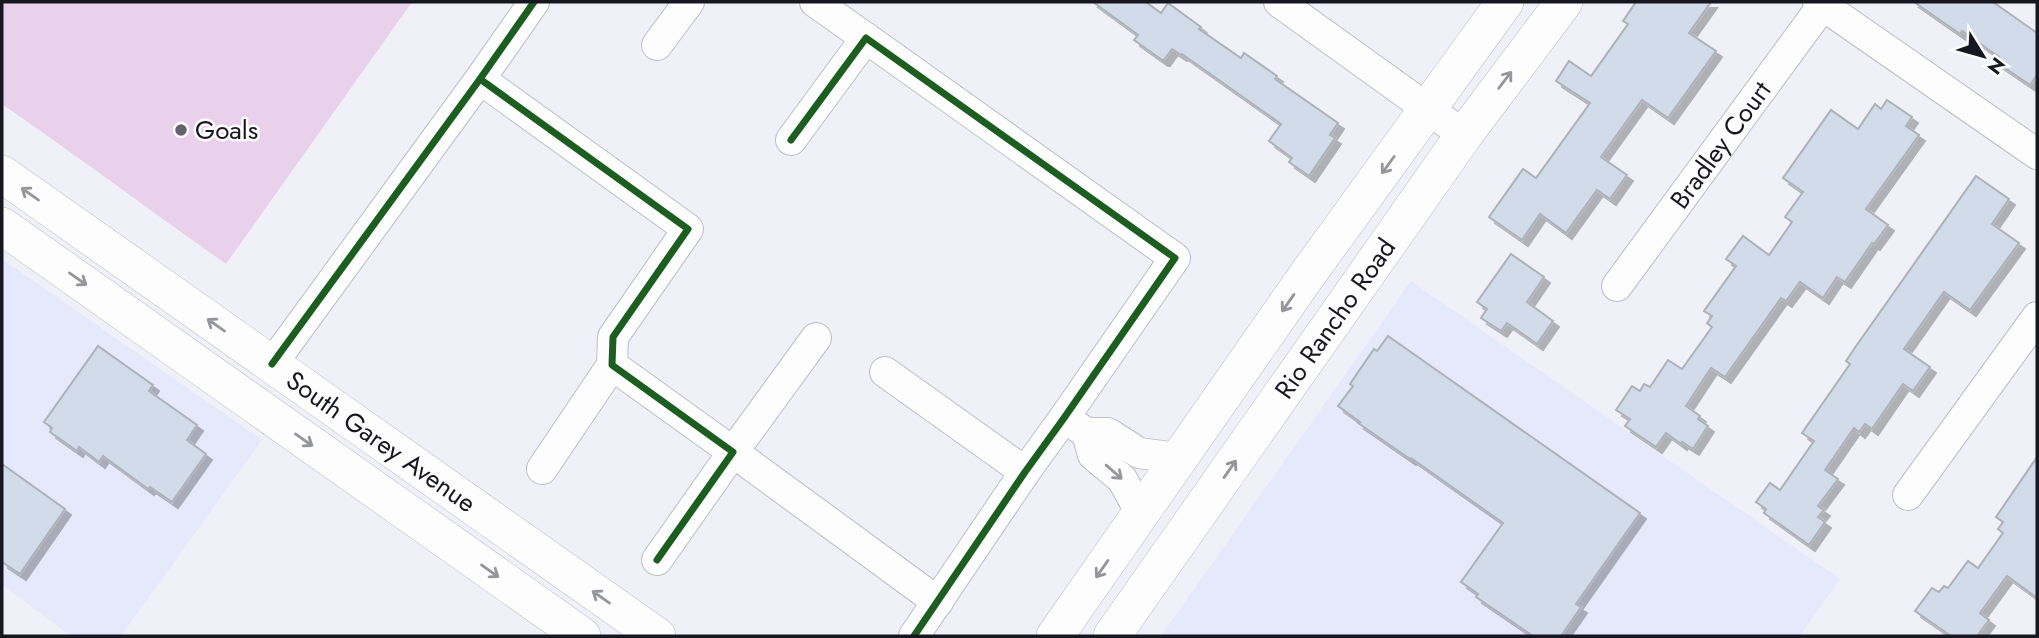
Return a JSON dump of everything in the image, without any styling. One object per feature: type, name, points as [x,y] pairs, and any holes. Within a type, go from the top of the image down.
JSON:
[{"type":"main road","name":"Rio Rancho Road","points":[[1055,636],[1178,458],[1505,2]]},
{"type":"main road","name":"Rio Rancho Road","points":[[1112,636],[1464,135],[1564,2]]},
{"type":"main road","name":"South Garey Avenue","points":[[2,174],[657,636]]},
{"type":"main road","name":"South Garey Avenue","points":[[2,226],[582,636]]},
{"type":"main road","points":[[1328,248],[1367,274]]},
{"type":"main road","points":[[183,353],[232,367],[248,368],[272,364]]},
{"type":"main road","points":[[1190,525],[1184,501],[1187,484],[1220,434],[1226,415],[1228,388]]},
{"type":"main road","points":[[249,400],[269,394],[290,394],[329,405]]},
{"type":"street","points":[[272,364],[534,2]]},
{"type":"street","points":[[657,45],[690,2]]},
{"type":"street","points":[[815,2],[1175,258],[1076,426],[1025,472],[914,636]]},
{"type":"street","points":[[1279,2],[1464,135]]},
{"type":"street","points":[[1821,3],[2037,154]]},
{"type":"street","name":"Bradley Court","points":[[1617,286],[1821,3]]},
{"type":"street","points":[[791,140],[866,38]]},
{"type":"street","points":[[480,79],[688,229],[613,337],[612,365],[542,469]]},
{"type":"street","points":[[1908,495],[2037,317]]},
{"type":"street","points":[[657,561],[816,338]]},
{"type":"street","points":[[612,365],[938,602]]},
{"type":"street","points":[[885,372],[1025,472]]},
{"type":"street","points":[[1076,426],[1108,433],[1139,453],[1178,458]]},
{"type":"street","points":[[1076,426],[1093,455],[1122,479],[1141,513]]},
{"type":"shaded area","name":"Goals","points":[[2,2],[412,2],[226,264],[2,104]]},
{"type":"shaded area","points":[[2,259],[262,440],[121,636],[71,636],[2,585]]},
{"type":"shaded area","points":[[1411,281],[1840,579],[1800,636],[1161,636]]},
{"type":"building","points":[[1093,2],[1146,2],[1161,13],[1168,3],[1201,27],[1199,29],[1241,58],[1244,53],[1277,76],[1275,79],[1338,123],[1330,135],[1335,138],[1309,176],[1289,162],[1292,158],[1269,141],[1281,124],[1182,54],[1172,49],[1162,60],[1134,40],[1138,35]]},
{"type":"building","points":[[1636,2],[1711,2],[1689,33],[1716,51],[1668,118],[1642,100],[1601,157],[1627,175],[1610,199],[1597,190],[1566,233],[1540,214],[1522,240],[1489,217],[1523,169],[1536,178],[1590,103],[1556,81],[1569,61],[1591,76],[1628,24],[1623,21]]},
{"type":"building","points":[[1914,2],[1993,2],[2037,33],[2037,75],[2030,85],[1996,62],[1999,57]]},
{"type":"building","points":[[1887,100],[1912,117],[1906,126],[1919,135],[1866,209],[1888,225],[1845,282],[1837,277],[1823,298],[1800,282],[1786,301],[1781,298],[1725,377],[1711,368],[1686,406],[1708,426],[1693,449],[1666,433],[1656,447],[1625,426],[1630,419],[1616,410],[1632,386],[1640,391],[1644,384],[1650,387],[1668,360],[1682,369],[1712,327],[1707,323],[1712,316],[1704,311],[1736,266],[1726,259],[1743,236],[1769,255],[1792,222],[1785,217],[1803,192],[1783,178],[1831,110],[1858,129],[1875,104],[1881,109]]},
{"type":"building","points":[[1976,176],[2009,199],[1992,224],[2019,243],[1970,310],[1944,292],[1904,349],[1930,367],[1913,391],[1903,384],[1872,429],[1865,424],[1859,432],[1854,428],[1825,470],[1838,479],[1818,506],[1824,510],[1818,517],[1825,522],[1809,545],[1764,513],[1766,509],[1756,502],[1770,483],[1780,490],[1814,441],[1802,433],[1850,364],[1846,361]]},
{"type":"building","points":[[1511,254],[1544,277],[1527,302],[1553,321],[1537,344],[1507,323],[1501,331],[1481,318],[1487,309],[1477,302]]},
{"type":"building","points":[[1388,336],[1640,513],[1576,604],[1581,607],[1561,636],[1533,636],[1476,597],[1478,594],[1461,582],[1503,523],[1358,423],[1360,422],[1338,406],[1374,349],[1377,351]]},
{"type":"building","points":[[98,346],[153,385],[149,391],[197,425],[187,440],[206,454],[172,502],[150,487],[148,489],[103,456],[99,462],[79,447],[77,451],[50,432],[52,428],[44,422]]},
{"type":"building","points":[[2037,457],[2037,598],[2007,576],[1980,613],[1989,620],[1977,636],[1951,636],[1915,611],[1932,588],[1939,592],[1944,586],[1948,588],[1968,561],[1978,568],[2003,533],[1998,529],[2003,522],[1996,517]]},
{"type":"building","points":[[2,464],[65,509],[20,574],[2,562]]},
{"type":"cycle path","points":[[534,2],[480,79],[688,229],[613,337],[612,365],[733,452],[657,560]]},
{"type":"cycle path","points":[[791,140],[866,38],[1175,258],[914,636]]},
{"type":"cycle path","points":[[272,364],[480,79]]},
{"type":"place","name":"Goals","points":[[181,130]]}]
